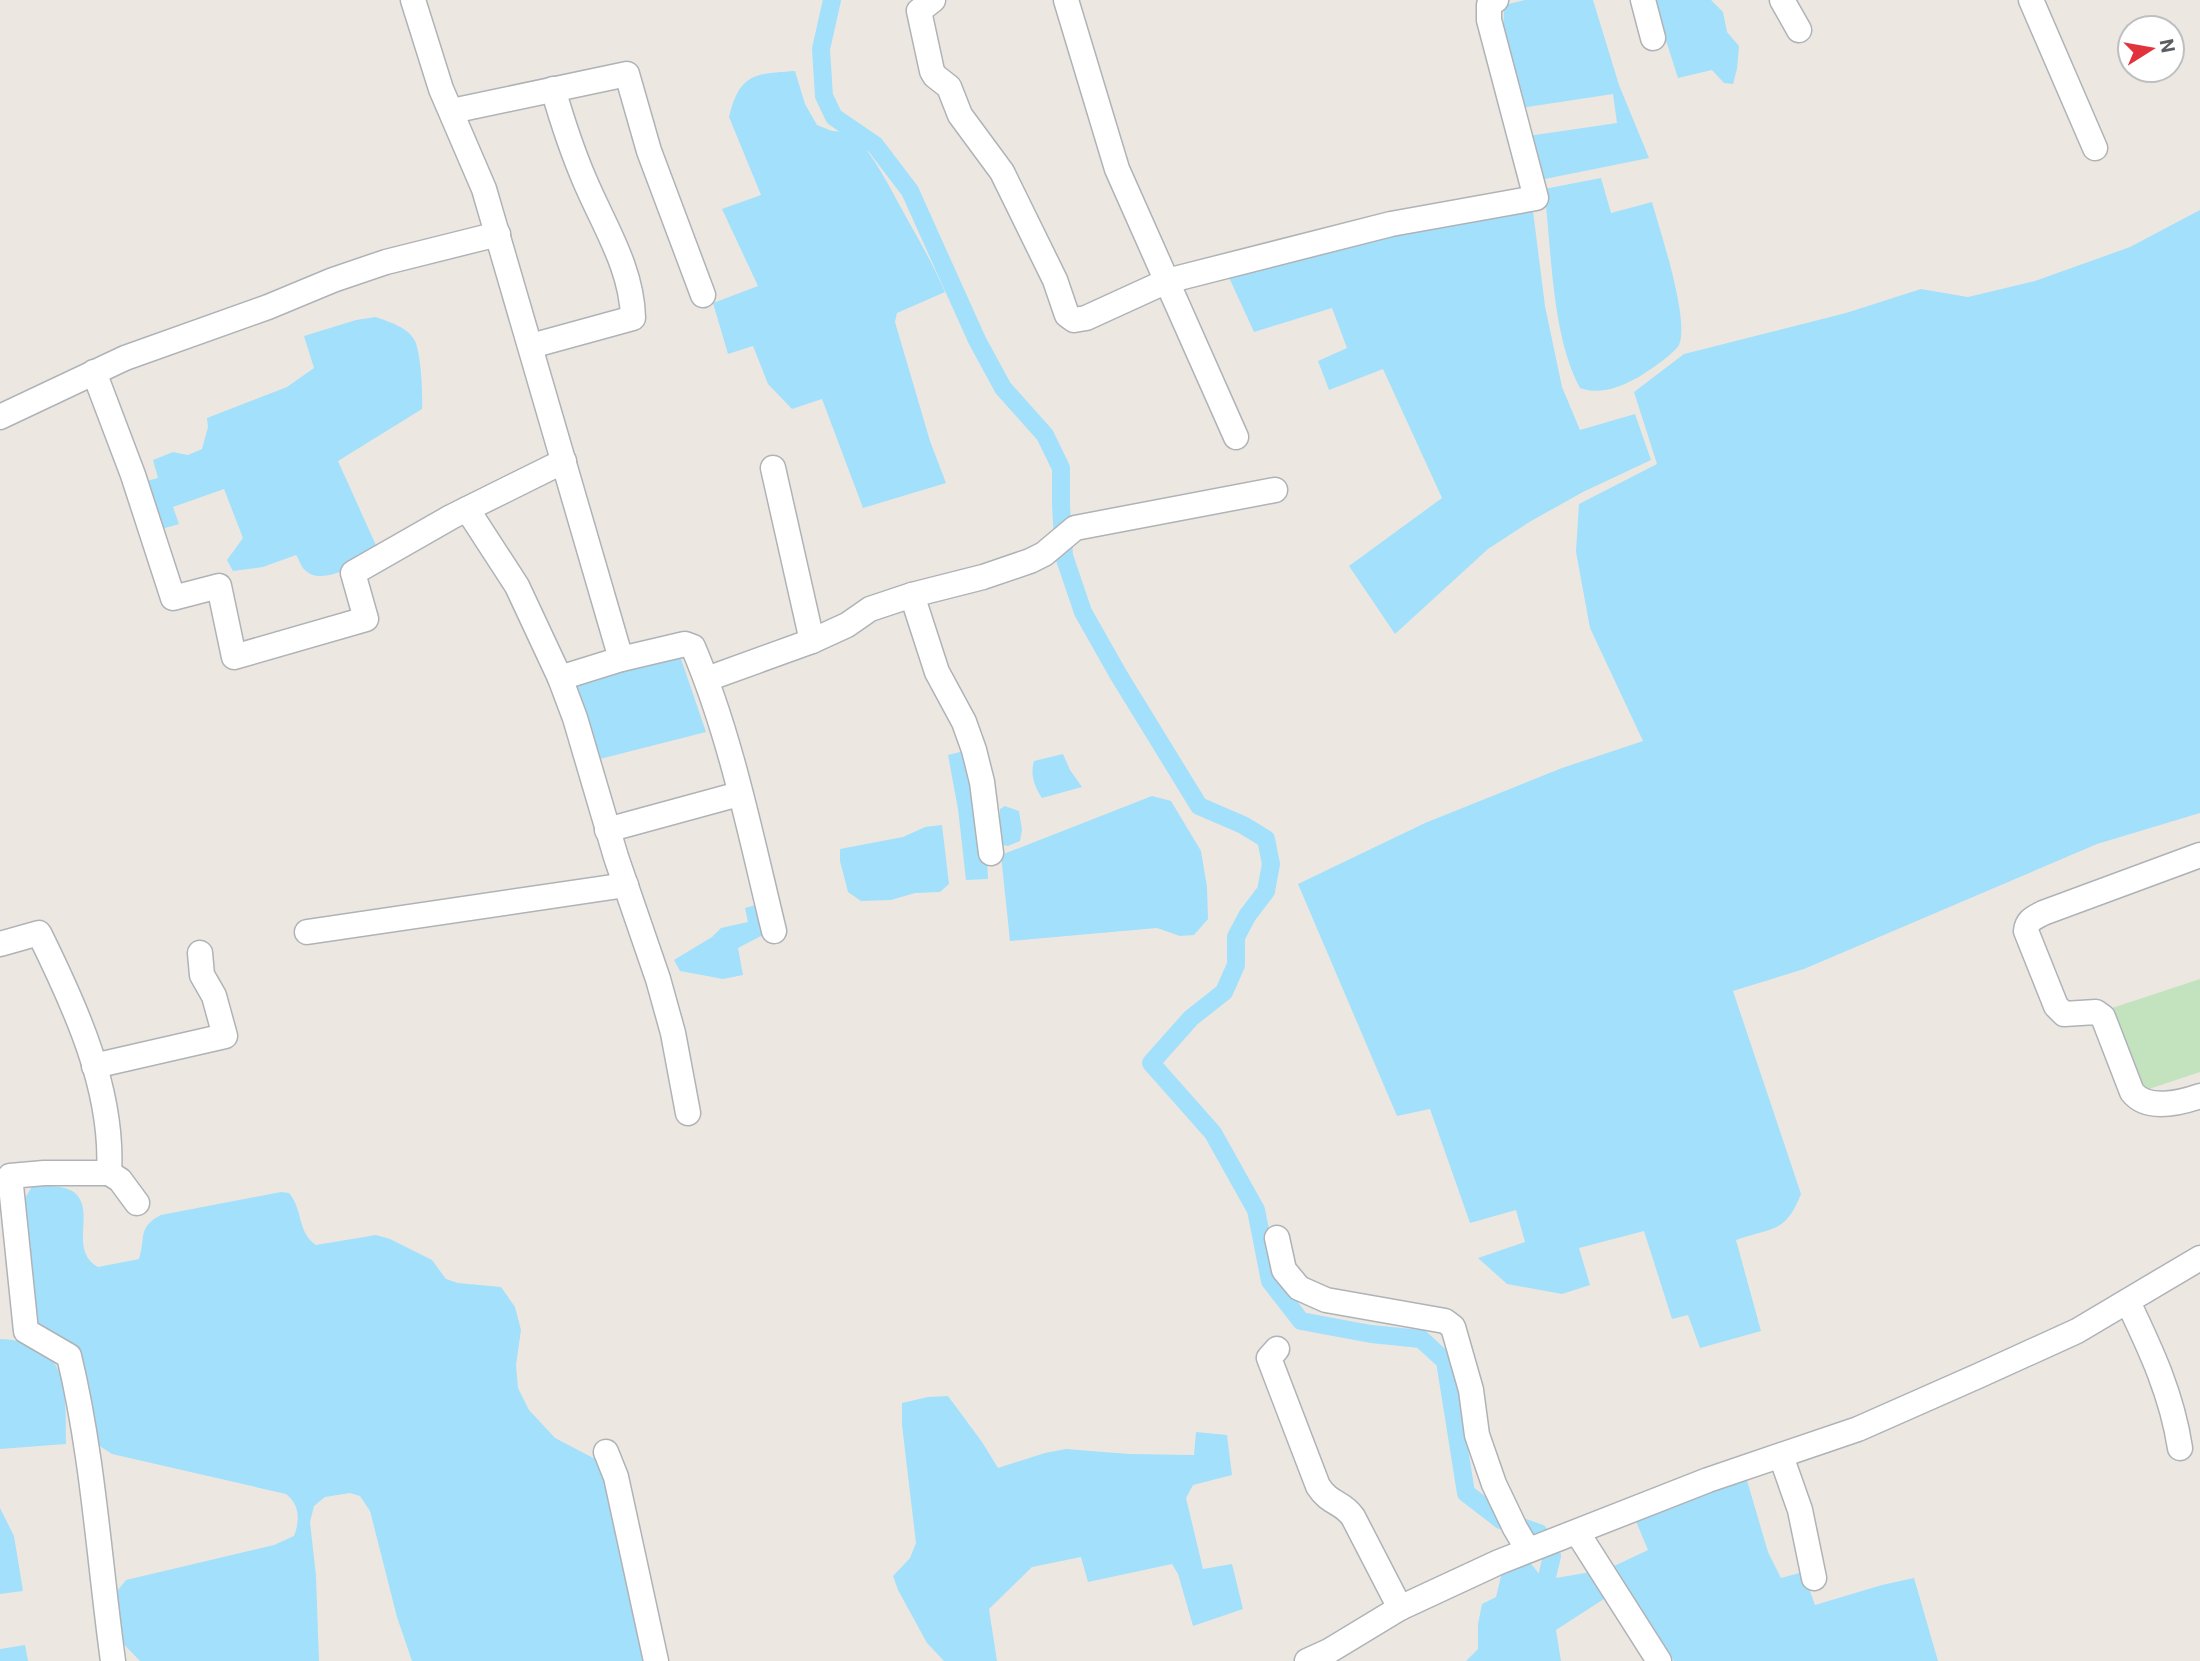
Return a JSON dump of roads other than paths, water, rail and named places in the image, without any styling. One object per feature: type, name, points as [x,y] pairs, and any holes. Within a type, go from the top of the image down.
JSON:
[{"type":"street","points":[[413,0],[441,89],[484,189],[621,659]]},
{"type":"street","points":[[933,0],[919,11],[932,71],[949,87],[960,115],[1002,172],[1025,214],[1055,280],[1067,315],[1074,320],[1086,318],[1167,281],[1391,224],[1536,198],[1489,20],[1489,5],[1496,0]]},
{"type":"street","points":[[1066,0],[1117,169],[1236,437]]},
{"type":"street","points":[[1643,0],[1653,38]]},
{"type":"street","points":[[1782,0],[1789,16],[1800,30]]},
{"type":"street","points":[[2031,0],[2095,148]]},
{"type":"street","points":[[452,111],[626,74],[649,151],[703,295]]},
{"type":"street","points":[[531,346],[633,318],[630,287],[618,251],[585,182],[553,89]]},
{"type":"street","points":[[0,417],[125,358],[268,307],[333,279],[386,262],[498,234]]},
{"type":"street","points":[[94,372],[173,597],[219,586],[234,657],[366,619],[352,573],[467,509],[564,461]]},
{"type":"street","points":[[773,468],[812,641]]},
{"type":"street","points":[[707,679],[812,641],[847,625],[870,609],[983,577],[1044,554],[1075,528],[1275,489]]},
{"type":"street","points":[[467,509],[517,586],[560,678],[575,718],[607,830],[673,1033],[688,1113]]},
{"type":"street","points":[[912,596],[937,673],[964,722],[974,750],[982,782],[991,853]]},
{"type":"street","points":[[560,678],[685,643],[693,647],[725,734],[774,931]]},
{"type":"street","points":[[607,830],[739,794]]},
{"type":"street","points":[[2200,855],[2043,913],[2026,925],[2056,1006],[2064,1014],[2096,1012],[2103,1017],[2136,1097],[2151,1103],[2174,1103],[2200,1096]]},
{"type":"street","points":[[307,932],[626,885]]},
{"type":"street","points":[[0,944],[39,933],[77,1015],[94,1066],[109,1130],[109,1173]]},
{"type":"street","points":[[94,1066],[225,1036],[214,996],[202,975],[200,953]]},
{"type":"street","points":[[113,1661],[75,1381],[69,1356],[26,1331],[10,1176],[44,1172],[109,1173],[120,1180],[137,1203]]},
{"type":"street","points":[[1277,1238],[1284,1270],[1299,1288],[1326,1300],[1445,1321],[1453,1327],[1471,1390],[1477,1435],[1494,1484],[1528,1550]]},
{"type":"street","points":[[1307,1661],[1329,1651],[1400,1608],[1528,1550],[1708,1480],[1858,1429],[1991,1370],[2077,1331],[2200,1258]]},
{"type":"street","points":[[2128,1302],[2166,1387],[2176,1419],[2180,1448]]},
{"type":"street","points":[[1277,1349],[1269,1358],[1318,1486],[1325,1498],[1348,1510],[1353,1517],[1400,1608]]},
{"type":"street","points":[[606,1452],[616,1478],[656,1661]]},
{"type":"street","points":[[1781,1456],[1800,1510],[1814,1578]]},
{"type":"street","points":[[1577,1532],[1660,1661]]},
{"type":"water","points":[[1525,0],[1593,0],[1619,85],[1649,158],[1540,180],[1528,136],[1617,123],[1613,94],[1520,108],[1503,42],[1504,5]]},
{"type":"water","points":[[1653,0],[1711,0],[1723,12],[1727,32],[1739,46],[1733,84],[1724,83],[1712,70],[1678,78]]},
{"type":"water","points":[[795,71],[805,104],[817,125],[832,131],[852,132],[875,162],[945,292],[897,313],[895,322],[930,441],[946,483],[863,508],[822,399],[792,409],[768,384],[753,346],[728,354],[713,303],[758,286],[722,209],[761,195],[729,117],[733,103],[744,84],[751,79],[769,73]]},
{"type":"water","points":[[1601,178],[1611,213],[1652,202],[1673,275],[1681,316],[1681,333],[1676,349],[1647,372],[1630,382],[1595,391],[1580,388],[1563,343],[1554,291],[1544,189]]},
{"type":"water","points":[[1532,203],[1545,306],[1562,387],[1580,430],[1635,414],[1651,460],[1583,492],[1488,549],[1395,634],[1349,566],[1442,498],[1383,369],[1329,390],[1318,361],[1347,348],[1332,308],[1254,332],[1226,271]]},
{"type":"water","points":[[2200,210],[2200,813],[2097,844],[1804,969],[1733,991],[1801,1194],[1783,1223],[1736,1240],[1761,1331],[1700,1348],[1688,1315],[1672,1319],[1644,1231],[1579,1248],[1590,1285],[1562,1294],[1507,1284],[1478,1258],[1525,1242],[1516,1210],[1470,1223],[1430,1109],[1397,1116],[1298,884],[1425,823],[1562,768],[1643,741],[1590,628],[1576,552],[1579,504],[1657,464],[1634,392],[1684,354],[1846,313],[1921,289],[1968,297],[2035,281],[2130,247]]},
{"type":"water","points":[[376,317],[403,329],[415,341],[422,394],[422,409],[338,461],[379,552],[331,575],[312,575],[302,567],[296,555],[263,567],[233,571],[227,560],[243,538],[224,489],[173,507],[179,524],[162,529],[143,482],[158,478],[153,460],[173,452],[188,455],[202,449],[208,427],[207,418],[287,387],[314,368],[304,336],[356,320]]},
{"type":"water","points":[[679,653],[706,732],[596,760],[569,682]]},
{"type":"water","points":[[968,750],[988,879],[966,880],[958,809],[948,755]]},
{"type":"water","points":[[1063,754],[1082,787],[1042,798],[1032,771],[1034,761]]},
{"type":"water","points":[[1152,796],[1171,801],[1201,851],[1207,887],[1208,919],[1194,935],[1180,936],[1157,928],[1010,941],[1001,855]]},
{"type":"water","points":[[1005,806],[1019,811],[1022,830],[1020,841],[1008,846],[999,844],[995,823],[1000,816],[1000,809]]},
{"type":"water","points":[[942,825],[949,884],[940,892],[915,893],[891,900],[861,901],[848,892],[840,861],[840,849],[903,837],[925,827]]},
{"type":"water","points":[[759,904],[763,935],[738,948],[743,975],[723,979],[680,971],[674,960],[712,937],[721,928],[748,922],[745,908]]},
{"type":"water","points":[[33,1185],[61,1187],[75,1193],[83,1210],[85,1251],[89,1260],[98,1267],[139,1259],[145,1229],[153,1219],[161,1215],[281,1192],[289,1193],[293,1199],[306,1234],[316,1245],[376,1235],[432,1260],[446,1279],[458,1283],[501,1287],[515,1307],[521,1330],[516,1365],[518,1388],[529,1410],[555,1438],[601,1462],[648,1661],[412,1661],[397,1617],[370,1511],[360,1496],[350,1493],[325,1497],[314,1506],[310,1522],[316,1576],[319,1661],[140,1661],[115,1635],[113,1596],[126,1580],[274,1545],[294,1536],[297,1524],[296,1508],[286,1494],[112,1454],[98,1445],[77,1361],[37,1331],[20,1206]]},
{"type":"water","points":[[0,1339],[23,1342],[39,1349],[51,1359],[59,1372],[63,1387],[66,1444],[0,1449]]},
{"type":"water","points":[[948,1396],[998,1468],[1066,1449],[1194,1455],[1196,1432],[1227,1435],[1232,1475],[1193,1485],[1186,1498],[1203,1569],[1232,1564],[1243,1609],[1193,1626],[1178,1574],[1172,1564],[1088,1582],[1081,1557],[1032,1567],[989,1609],[997,1661],[944,1661],[927,1643],[893,1576],[910,1558],[916,1543],[902,1425],[902,1403]]},
{"type":"water","points":[[1746,1477],[1768,1552],[1781,1578],[1803,1572],[1815,1605],[1914,1578],[1938,1661],[1674,1661],[1612,1567],[1648,1550],[1635,1519]]},
{"type":"water","points":[[0,1508],[14,1536],[23,1591],[0,1594]]},
{"type":"water","points":[[1528,1560],[1544,1580],[1591,1572],[1607,1597],[1556,1630],[1561,1661],[1466,1661],[1478,1649],[1478,1624],[1482,1604],[1496,1597],[1502,1572]]},
{"type":"water","points":[[25,1645],[28,1661],[0,1661],[0,1649]]},
{"type":"waterway","points":[[832,0],[821,49],[824,96],[834,117],[875,145],[910,191],[977,340],[1003,388],[1045,435],[1061,468],[1064,556],[1083,612],[1199,806],[1243,825],[1266,839],[1271,864],[1266,891],[1247,916],[1236,937],[1236,965],[1224,992],[1191,1018],[1151,1063],[1213,1133],[1256,1210],[1270,1281],[1301,1321],[1371,1334],[1421,1339],[1445,1361],[1466,1493],[1501,1520],[1539,1533],[1552,1556],[1541,1602]]}]
